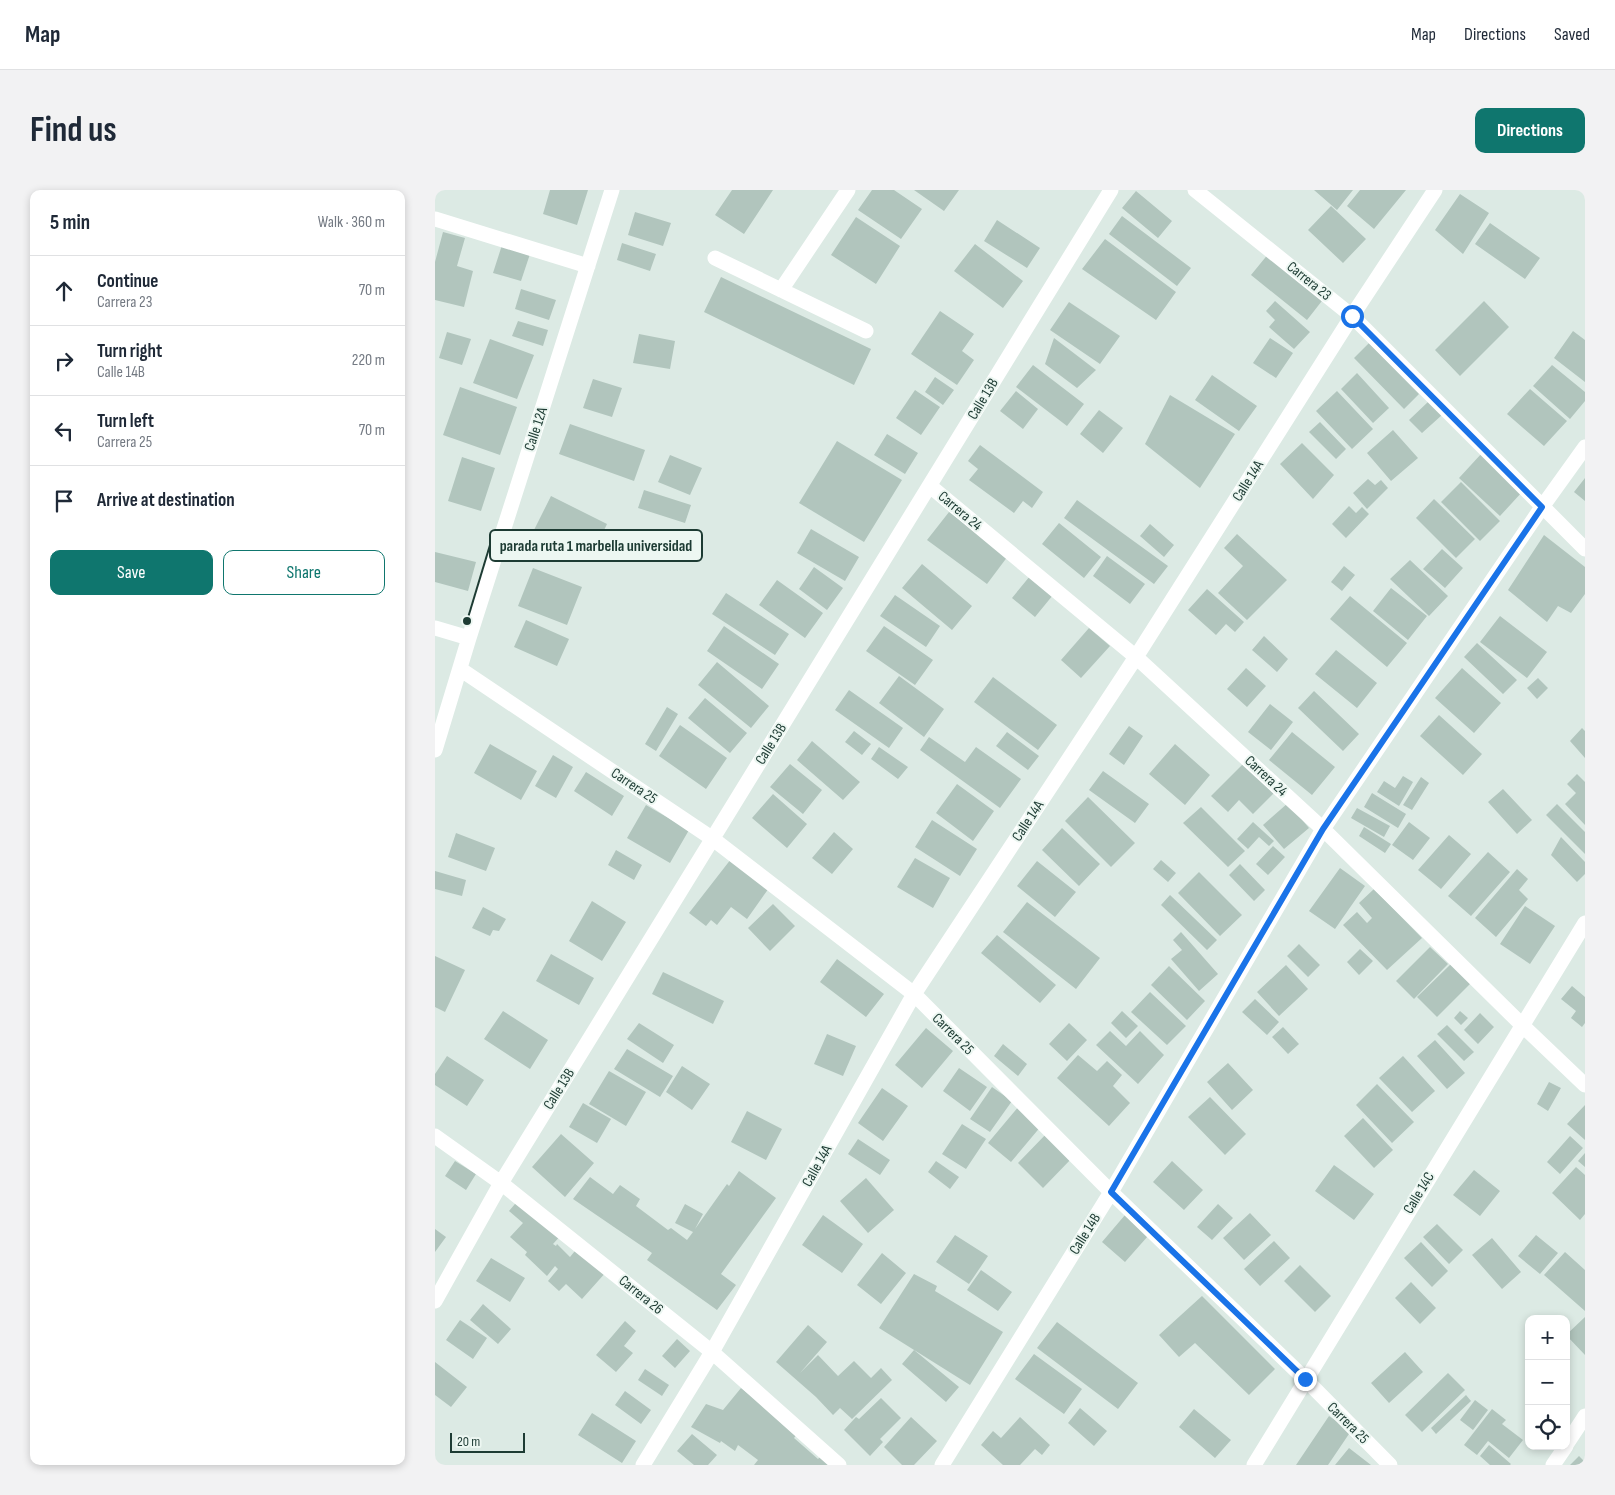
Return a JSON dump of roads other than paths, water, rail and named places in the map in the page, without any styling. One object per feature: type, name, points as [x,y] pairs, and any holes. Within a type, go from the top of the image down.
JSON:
[{"type":"street","name":"Calle 12A","points":[[435,750],[612,190]]},
{"type":"street","points":[[781,290],[848,190]]},
{"type":"street","name":"Calle 13B","points":[[435,1301],[501,1183],[1111,190]]},
{"type":"street","name":"Carrera 23","points":[[1195,190],[1352,316],[1585,549]]},
{"type":"street","name":"Calle 14A","points":[[643,1465],[712,1352],[914,994],[1135,657],[1352,316],[1435,190]]},
{"type":"street","points":[[435,219],[588,266]]},
{"type":"street","points":[[715,258],[866,332]]},
{"type":"street","name":"Calle 14B","points":[[942,1465],[1111,1192],[1323,829],[1542,507],[1585,447]]},
{"type":"street","name":"Carrera 24","points":[[929,486],[1135,657],[1323,829],[1585,1085]]},
{"type":"street","points":[[435,628],[469,638]]},
{"type":"street","name":"Carrera 25","points":[[460,669],[713,839],[914,994],[1111,1192],[1305,1379],[1390,1465]]},
{"type":"street","name":"Calle 14C","points":[[1254,1465],[1585,923]]},
{"type":"street","name":"Carrera 26","points":[[435,1136],[501,1183],[712,1352],[839,1465]]},
{"type":"street","points":[[1570,1440],[1585,1416]]},
{"type":"street","points":[[1553,1465],[1563,1450]]},
{"type":"place","name":"parada ruta 1 marbella universidad","points":[[467,621]]}]
